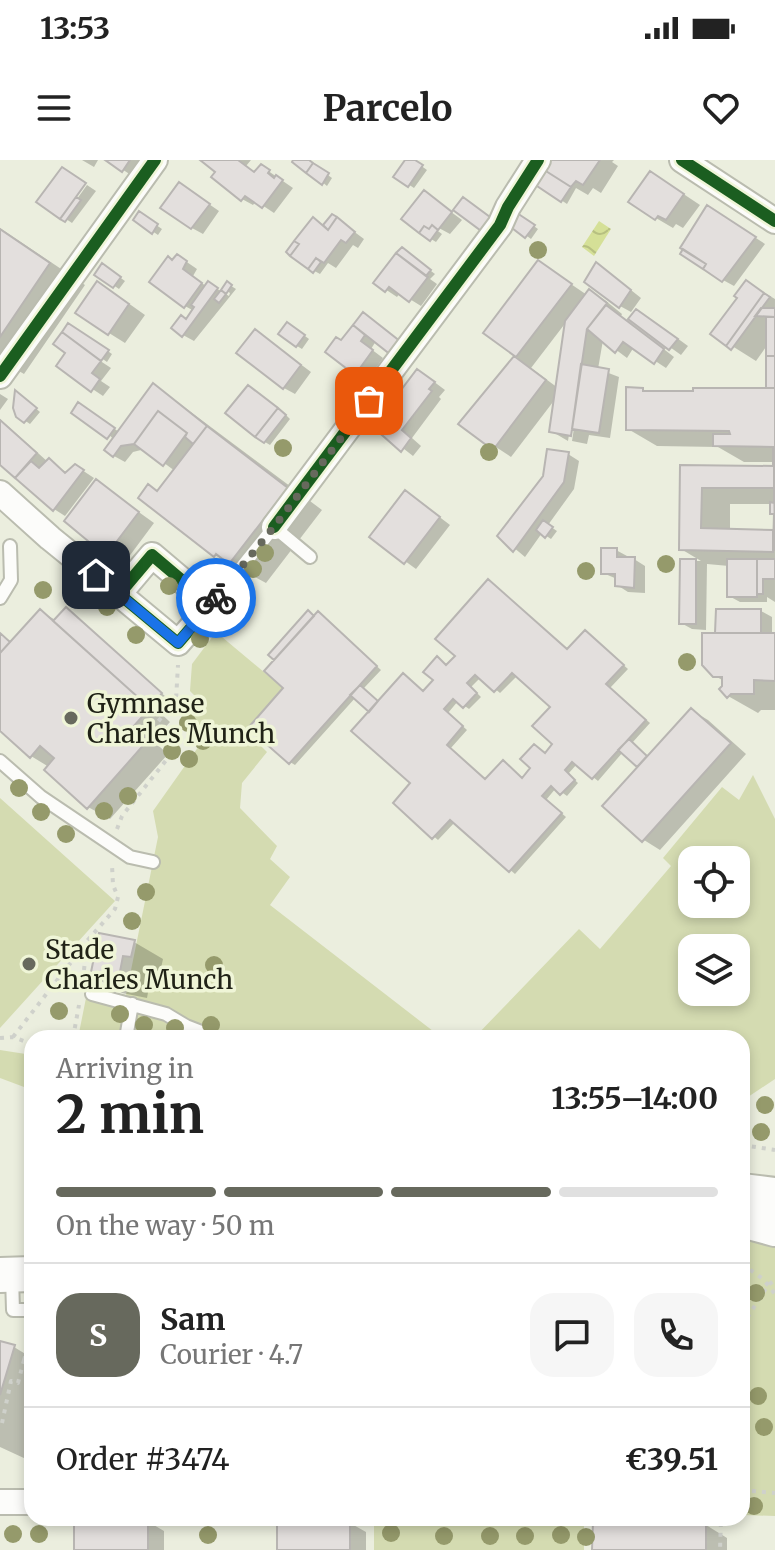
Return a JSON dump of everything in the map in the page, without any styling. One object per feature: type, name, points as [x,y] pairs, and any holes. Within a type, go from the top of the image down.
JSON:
[{"type":"main road","points":[[750,1192],[775,1195]]},
{"type":"main road","points":[[750,1222],[775,1229]]},
{"type":"street","points":[[0,376],[155,160]]},
{"type":"street","points":[[274,527],[500,225],[538,160]]},
{"type":"street","points":[[682,160],[775,221]]},
{"type":"street","points":[[0,493],[50,538],[178,643],[211,605],[152,555],[119,594]]},
{"type":"street","points":[[0,1502],[24,1502]]},
{"type":"lane","points":[[211,605],[274,527],[310,557]]},
{"type":"lane","points":[[0,598],[11,580],[10,546]]},
{"type":"lane","points":[[0,761],[41,797],[130,857],[153,862]]},
{"type":"lane","points":[[92,994],[166,1014],[182,1030]]},
{"type":"lane","points":[[127,1030],[132,1004]]},
{"type":"lane","points":[[6,1310],[15,1274]]},
{"type":"path","points":[[13,1037],[87,941]]},
{"type":"path","points":[[0,1038],[13,1037],[24,1041]]},
{"type":"path","points":[[750,1146],[775,1150]]},
{"type":"path","points":[[750,1270],[775,1294]]},
{"type":"path","points":[[750,1313],[768,1285],[775,1280]]},
{"type":"path","points":[[2,1423],[11,1381],[18,1383],[24,1360]]},
{"type":"path","points":[[750,1491],[775,1493]]},
{"type":"path","points":[[720,1550],[721,1526]]},
{"type":"shaded area","points":[[216,632],[283,688],[246,731],[267,752],[242,783],[240,808],[277,846],[270,859],[290,877],[270,905],[432,1030],[80,1030],[88,988],[126,995],[158,837],[153,811],[206,736],[182,714],[196,697],[190,691],[192,664]]},
{"type":"shaded area","points":[[753,775],[775,819],[775,1079],[750,1096],[750,1030],[482,1030],[579,929],[600,949],[671,866],[663,858],[722,787],[739,800]]},
{"type":"shaded area","name":"Stade Charles Munch","points":[[0,798],[115,901],[0,1028]]},
{"type":"shaded area","points":[[0,1050],[24,1054],[24,1087],[0,1078]]},
{"type":"shaded area","points":[[750,1230],[775,1236],[775,1516],[750,1515]]},
{"type":"shaded area","points":[[374,1526],[584,1526],[584,1550],[374,1550]]},
{"type":"water","points":[[599,221],[611,229],[594,256],[582,247]]},
{"type":"building","points":[[105,160],[130,160],[122,172]]},
{"type":"building","points":[[200,160],[238,160],[254,172],[261,164],[270,170],[268,173],[274,178],[276,175],[283,180],[262,208],[245,196],[241,201],[211,177],[215,172]]},
{"type":"building","points":[[293,160],[309,160],[313,163],[306,173]]},
{"type":"building","points":[[405,160],[415,160],[423,165],[408,187],[393,177]]},
{"type":"building","points":[[542,160],[600,160],[583,185],[576,181],[571,187],[538,166]]},
{"type":"building","points":[[313,163],[329,173],[322,185],[306,173]]},
{"type":"building","points":[[538,166],[571,187],[561,202],[528,180]]},
{"type":"building","points":[[62,167],[86,183],[60,219],[36,202]]},
{"type":"building","points":[[650,171],[684,194],[666,220],[658,216],[655,220],[628,202]]},
{"type":"building","points":[[179,182],[210,204],[191,229],[160,208]]},
{"type":"building","points":[[424,190],[452,212],[438,230],[432,225],[429,229],[424,226],[419,233],[401,219]]},
{"type":"building","points":[[76,197],[81,200],[65,222],[60,219]]},
{"type":"building","points":[[463,197],[494,220],[484,233],[453,210]]},
{"type":"building","points":[[707,205],[756,237],[722,282],[703,269],[706,264],[680,248]]},
{"type":"building","points":[[139,211],[158,224],[152,234],[133,220]]},
{"type":"building","points":[[517,213],[535,225],[525,238],[508,225]]},
{"type":"building","points":[[332,214],[337,217],[328,230],[323,225]]},
{"type":"building","points":[[313,217],[328,230],[337,217],[355,232],[346,243],[341,240],[324,263],[316,258],[308,269],[290,256],[299,244],[294,241]]},
{"type":"building","points":[[432,225],[438,230],[430,241],[419,233],[424,226],[429,229]]},
{"type":"building","points":[[0,229],[50,263],[0,337]]},
{"type":"building","points":[[294,241],[299,244],[290,256],[286,252]]},
{"type":"building","points":[[402,247],[431,270],[426,276],[396,253]]},
{"type":"building","points":[[683,249],[706,264],[703,269],[680,254]]},
{"type":"building","points":[[396,253],[428,277],[409,302],[389,287],[385,292],[373,283]]},
{"type":"building","points":[[177,254],[187,261],[183,269],[202,283],[184,308],[149,282],[168,256],[172,260]]},
{"type":"building","points":[[316,258],[321,262],[313,273],[308,269]]},
{"type":"building","points":[[538,260],[572,284],[516,357],[483,333]]},
{"type":"building","points":[[596,262],[631,290],[619,308],[584,282]]},
{"type":"building","points":[[102,263],[121,277],[113,288],[94,275]]},
{"type":"building","points":[[746,280],[764,293],[726,346],[710,334],[737,298],[734,296]]},
{"type":"building","points":[[97,281],[129,304],[108,335],[75,313]]},
{"type":"building","points":[[208,281],[218,288],[182,337],[171,328],[181,315],[186,319],[194,307],[191,305]]},
{"type":"building","points":[[227,281],[232,285],[226,294],[221,290]]},
{"type":"building","points":[[589,289],[607,303],[587,329],[571,436],[549,432],[565,321]]},
{"type":"building","points":[[221,290],[226,294],[219,303],[214,299]]},
{"type":"building","points":[[764,293],[770,297],[731,350],[726,346]]},
{"type":"building","points":[[606,305],[664,349],[654,364],[623,342],[615,353],[587,329]]},
{"type":"building","points":[[761,308],[775,308],[775,317],[755,316]]},
{"type":"building","points":[[636,309],[678,339],[669,350],[628,319]]},
{"type":"building","points":[[363,312],[401,342],[391,355],[353,325]]},
{"type":"building","points":[[766,317],[775,317],[775,356],[766,356]]},
{"type":"building","points":[[287,322],[305,335],[296,347],[278,334]]},
{"type":"building","points":[[68,323],[109,350],[101,361],[62,332]]},
{"type":"building","points":[[353,325],[365,335],[361,341],[373,350],[355,375],[325,352],[336,337],[341,340]]},
{"type":"building","points":[[255,329],[301,365],[283,389],[236,353]]},
{"type":"building","points":[[62,332],[101,361],[92,373],[100,379],[91,392],[56,366],[65,353],[53,344]]},
{"type":"building","points":[[514,356],[546,380],[493,450],[458,424]]},
{"type":"building","points":[[766,356],[775,356],[775,388],[766,388]]},
{"type":"building","points":[[581,364],[609,369],[599,433],[572,429]]},
{"type":"building","points":[[417,369],[435,382],[429,389],[432,391],[402,430],[411,438],[401,452],[373,427]]},
{"type":"building","points":[[153,383],[207,426],[193,444],[185,437],[187,433],[158,411],[134,444],[121,446],[113,457],[104,450]]},
{"type":"building","points":[[248,385],[278,408],[255,437],[225,413]]},
{"type":"building","points":[[626,387],[643,388],[643,391],[775,388],[775,466],[773,447],[713,446],[713,434],[730,434],[729,431],[626,430]]},
{"type":"building","points":[[15,390],[37,408],[24,423],[16,417],[13,408]]},
{"type":"building","points":[[78,402],[115,428],[107,439],[71,413]]},
{"type":"building","points":[[278,408],[286,415],[264,443],[255,437]]},
{"type":"building","points":[[158,411],[187,433],[163,466],[134,444]]},
{"type":"building","points":[[0,420],[37,453],[15,478],[0,465]]},
{"type":"building","points":[[207,426],[288,488],[229,564],[216,554],[214,557],[138,498],[148,484],[157,491]]},
{"type":"building","points":[[547,449],[569,452],[564,482],[513,552],[497,536],[543,476]]},
{"type":"building","points":[[49,458],[65,473],[75,464],[84,470],[53,511],[15,478],[31,461],[39,468]]},
{"type":"building","points":[[680,465],[774,466],[774,488],[702,488],[701,528],[773,530],[773,552],[679,550]]},
{"type":"building","points":[[774,466],[775,550],[773,550],[774,514],[770,514],[770,502],[774,503]]},
{"type":"building","points":[[96,479],[139,512],[111,549],[100,551],[64,521]]},
{"type":"building","points":[[405,490],[440,517],[404,564],[369,537]]},
{"type":"building","points":[[543,520],[553,527],[545,538],[536,530]]},
{"type":"building","points":[[601,548],[617,548],[617,557],[635,557],[634,588],[615,586],[615,574],[601,574]]},
{"type":"building","points":[[680,559],[696,559],[696,624],[679,624]]},
{"type":"building","points":[[727,559],[757,559],[757,597],[727,597]]},
{"type":"building","points":[[757,559],[775,559],[775,579],[763,579],[763,594],[757,594]]},
{"type":"building","points":[[488,579],[567,649],[585,630],[624,665],[606,684],[646,720],[592,779],[572,762],[565,770],[575,780],[560,795],[551,786],[542,796],[562,813],[509,872],[450,820],[432,839],[393,803],[410,783],[351,731],[403,673],[423,691],[433,680],[423,672],[437,656],[446,665],[455,656],[435,639]],"holes":[[[512,673],[550,707],[532,726],[552,744],[545,753],[534,744],[520,759],[530,768],[522,778],[503,760],[485,779],[447,745],[463,726],[444,709],[453,699],[463,708],[477,693],[467,683],[475,675],[494,692]]]},
{"type":"building","points":[[66,607],[162,693],[150,708],[53,621]]},
{"type":"building","name":"Gymnase Charles Munch","points":[[40,609],[150,708],[133,727],[148,740],[87,809],[44,770],[54,758],[40,746],[30,758],[0,731],[0,653]]},
{"type":"building","points":[[716,609],[761,609],[761,633],[715,633]]},
{"type":"building","points":[[308,610],[314,616],[274,660],[268,655]]},
{"type":"building","points":[[318,611],[377,666],[289,764],[248,728],[283,688],[264,671]]},
{"type":"building","points":[[0,633],[10,642],[0,653]]},
{"type":"building","points":[[702,633],[775,633],[775,681],[754,680],[754,694],[731,694],[727,698],[719,689],[722,677],[713,677],[702,665]]},
{"type":"building","points":[[360,685],[378,701],[369,712],[350,695]]},
{"type":"building","points":[[691,708],[731,743],[642,842],[602,806]]},
{"type":"building","points":[[629,739],[647,756],[637,767],[618,750]]},
{"type":"building","points":[[99,933],[135,940],[131,957],[123,956],[118,982],[90,977]]},
{"type":"building","points":[[0,1341],[15,1345],[0,1395]]},
{"type":"building","points":[[74,1526],[148,1526],[148,1550],[74,1550]]},
{"type":"building","points":[[277,1526],[350,1526],[350,1550],[277,1550]]},
{"type":"building","points":[[593,1526],[706,1526],[706,1550],[592,1550]]},
{"type":"cycle path","points":[[0,376],[155,160]]},
{"type":"cycle path","points":[[274,527],[500,225],[538,160]]},
{"type":"cycle path","points":[[682,160],[775,221]]},
{"type":"cycle path","points":[[152,555],[211,605],[178,643],[119,594],[152,555]]},
{"type":"way so far","points":[[216,598],[369,401]]},
{"type":"place","name":"Gymnase Charles Munch","points":[[71,718]]},
{"type":"place","name":"Stade Charles Munch","points":[[29,964]]},
{"type":"route","points":[[96,575],[178,643],[216,598]]}]
